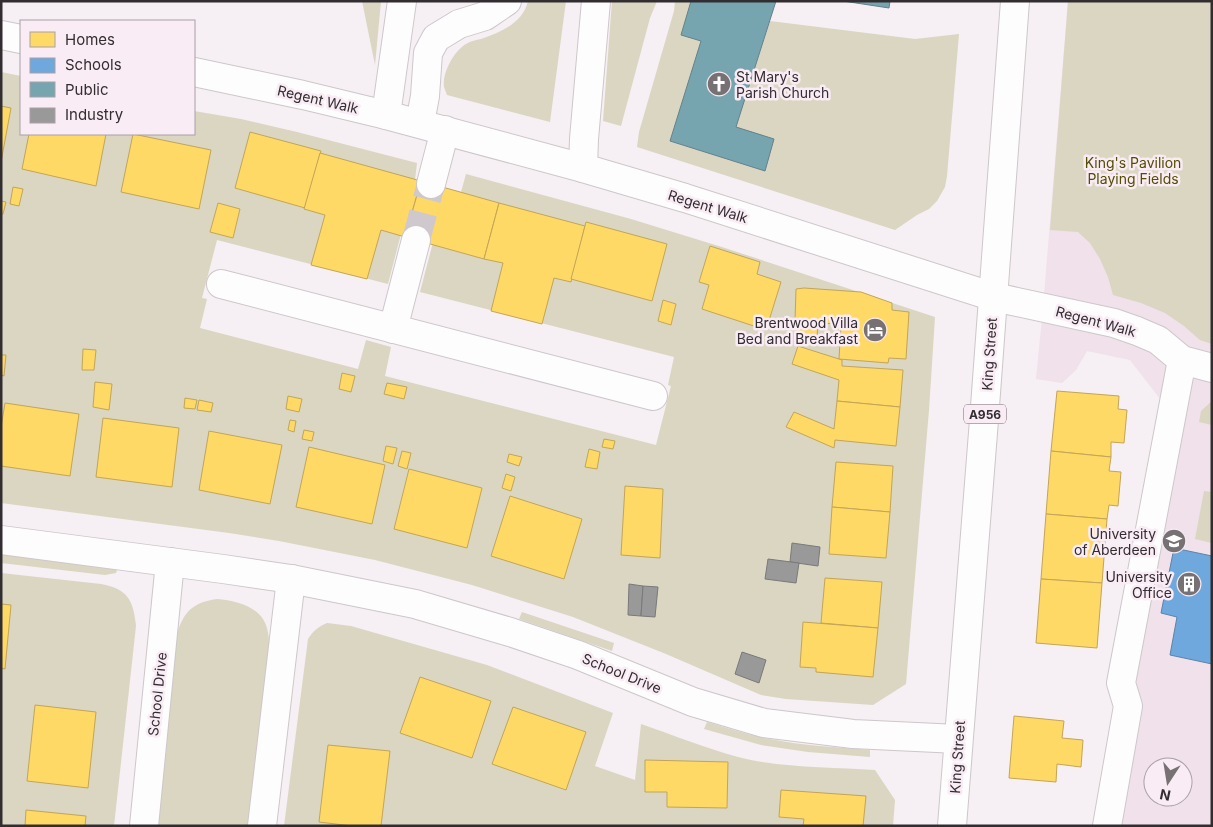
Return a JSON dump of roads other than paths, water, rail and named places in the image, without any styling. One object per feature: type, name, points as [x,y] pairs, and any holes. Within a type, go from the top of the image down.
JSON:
[{"type":"street","points":[[386,115],[402,1]]},
{"type":"street","points":[[431,184],[439,158],[424,96],[428,53],[436,38],[459,24],[485,16],[507,1]]},
{"type":"street","points":[[583,168],[596,1]]},
{"type":"street","name":"King Street","points":[[952,826],[994,297],[1002,161],[1015,1]]},
{"type":"street","points":[[1,35],[20,39]]},
{"type":"street","name":"Regent Walk","points":[[195,72],[386,115],[583,168],[685,198],[994,297],[1114,323],[1158,340],[1182,360],[1212,368]]},
{"type":"street","points":[[393,329],[416,240]]},
{"type":"street","points":[[221,284],[653,396]]},
{"type":"street","points":[[1107,826],[1128,706],[1122,683],[1182,360]]},
{"type":"street","name":"School Drive","points":[[1,540],[291,579],[415,604],[510,632],[578,655],[693,702],[764,722],[853,734],[958,739]]},
{"type":"street","name":"School Drive","points":[[144,826],[170,562]]},
{"type":"street","points":[[262,826],[291,579]]},
{"type":"tunnel","points":[[416,240],[431,184]]},
{"type":"place","name":"St Mary's Parish Church","points":[[719,84]]},
{"type":"place","name":"Brentwood Villa Bed and Breakfast","points":[[875,330]]},
{"type":"place","name":"University of Aberdeen","points":[[1174,541]]},
{"type":"place","name":"University Office","points":[[1189,584]]},
{"type":"park label","name":"King's Pavilion Playing Fields","points":[[1133,170]]}]
